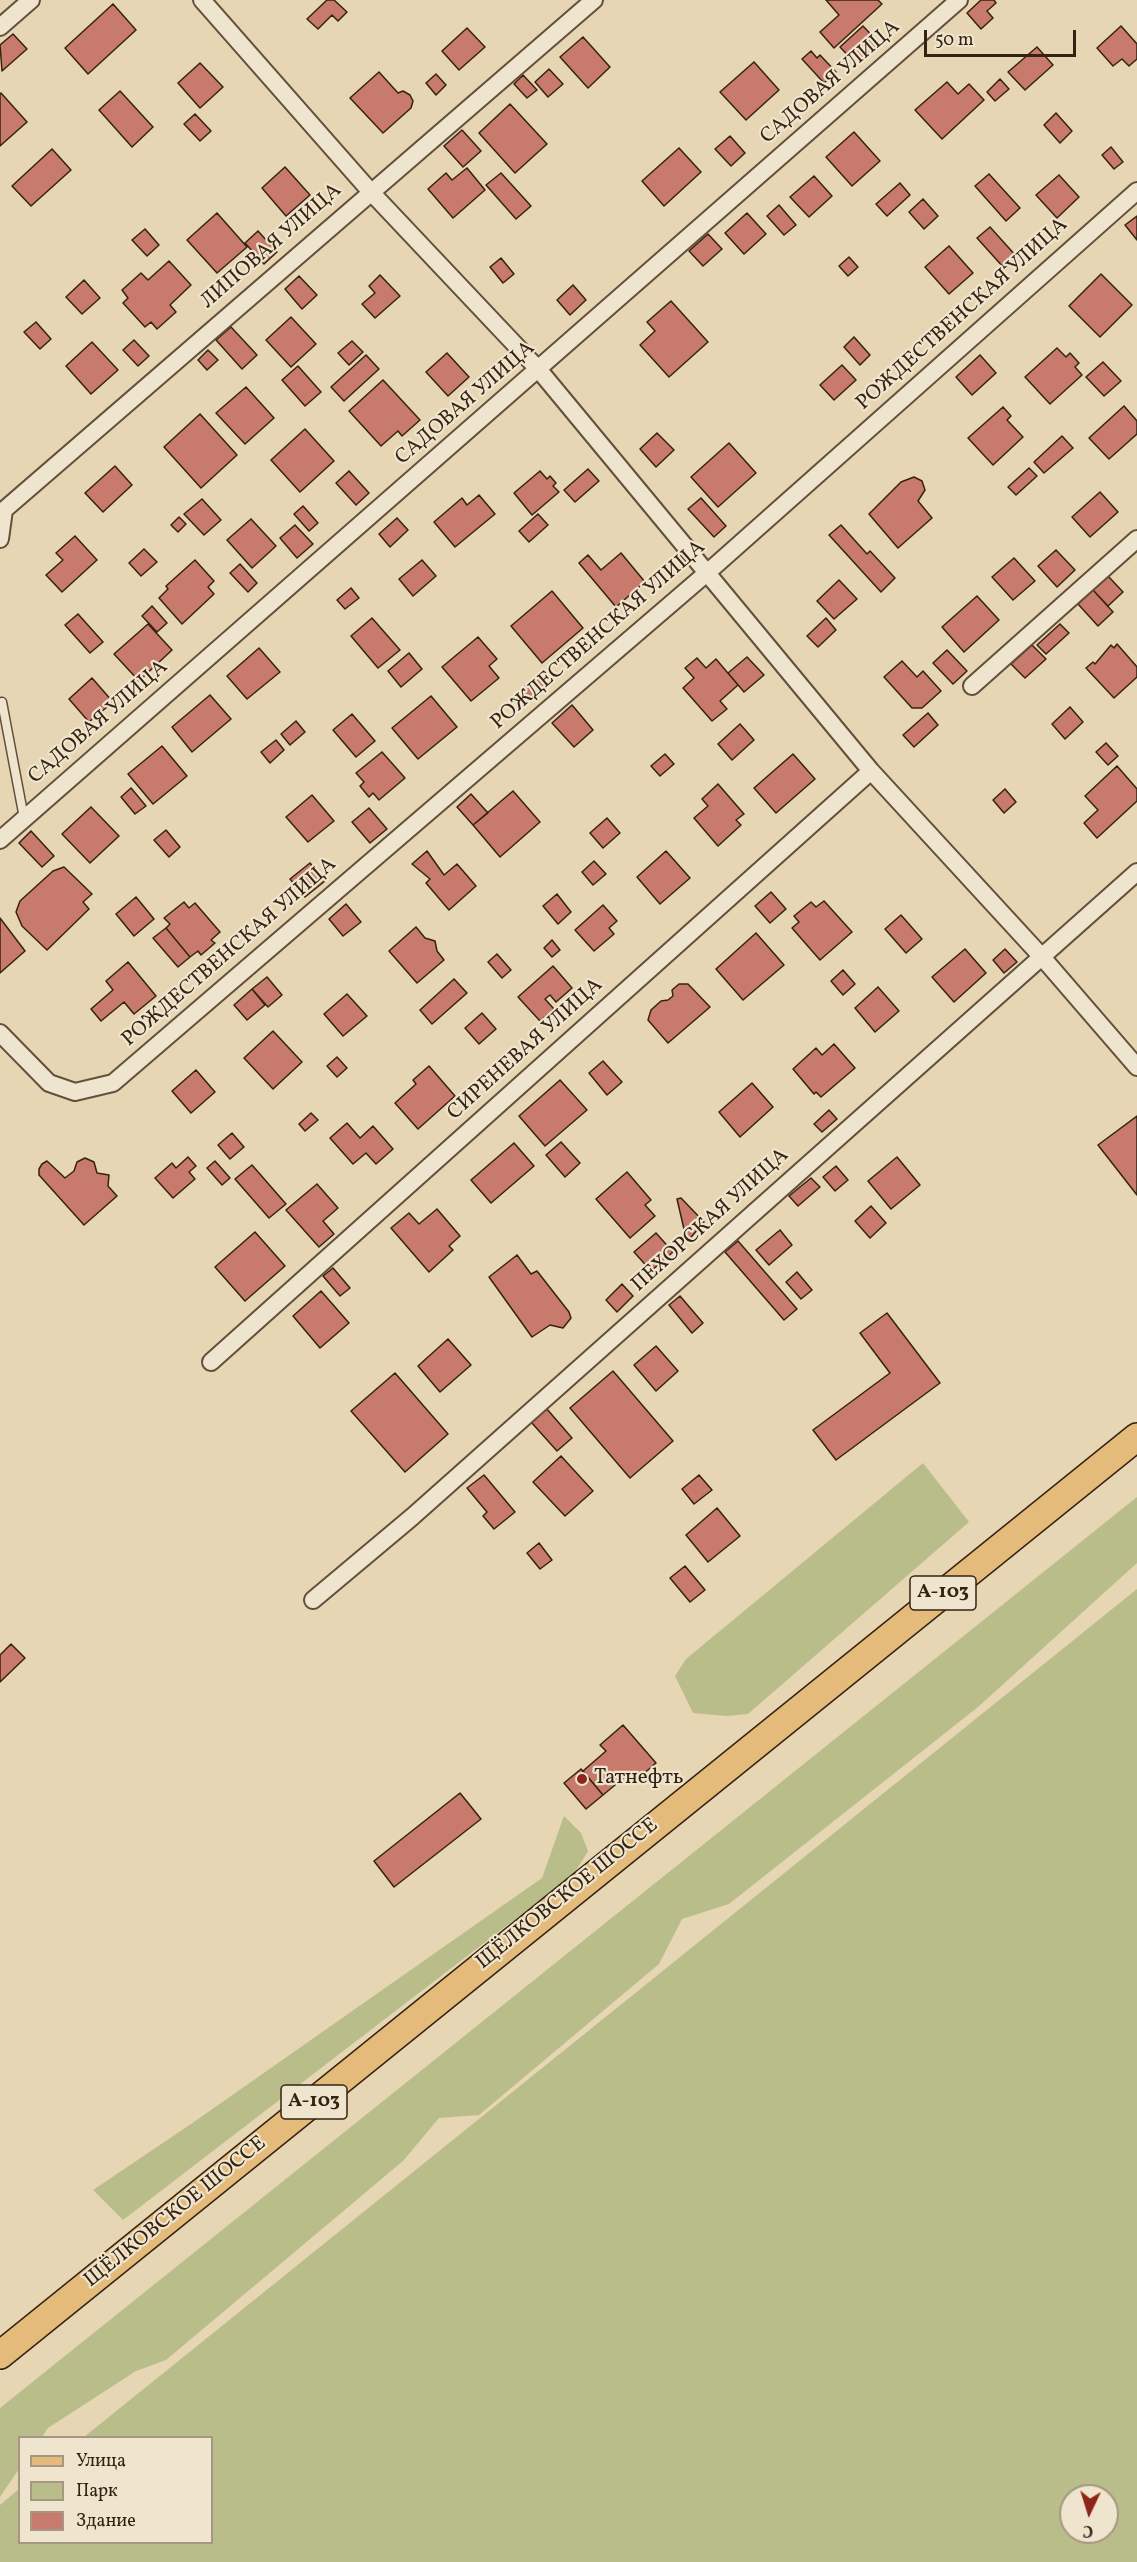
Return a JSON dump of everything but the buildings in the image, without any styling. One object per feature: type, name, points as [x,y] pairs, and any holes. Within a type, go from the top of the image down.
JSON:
[{"type":"main road","name":"ЩЁЛКОВСКОЕ ШОССЕ","points":[[0,2355],[1137,1437]]},
{"type":"street","points":[[0,27],[31,0]]},
{"type":"street","points":[[202,0],[370,191],[539,370],[871,771],[1042,957],[1137,1067]]},
{"type":"street","name":"ЛИПОВАЯ УЛИЦА","points":[[0,539],[4,510],[370,191],[594,0]]},
{"type":"street","name":"САДОВАЯ УЛИЦА","points":[[0,840],[959,0]]},
{"type":"street","name":"РОЖДЕСТВЕНСКАЯ УЛИЦА","points":[[0,1033],[49,1083],[75,1092],[113,1083],[708,572],[1137,191]]},
{"type":"street","points":[[972,686],[1137,539]]},
{"type":"street","name":"СИРЕНЕВАЯ УЛИЦА","points":[[211,1362],[871,771]]},
{"type":"street","name":"ПЕХОРСКАЯ УЛИЦА","points":[[313,1600],[412,1517],[1137,872]]},
{"type":"lane","points":[[2,702],[24,819]]},
{"type":"green space","points":[[923,1463],[969,1522],[748,1714],[726,1716],[693,1713],[675,1676],[686,1659]]},
{"type":"green space","points":[[1137,1497],[1137,1563],[978,1707],[729,1904],[682,1919],[659,1964],[479,2115],[439,2118],[403,2161],[166,2360],[136,2371],[48,2428],[43,2436],[18,2436],[18,2470],[0,2497],[0,2408]]},
{"type":"green space","points":[[1137,1589],[1137,2562],[0,2562],[0,2505],[18,2490],[18,2544],[213,2544],[213,2436],[85,2436]]},
{"type":"green space","points":[[564,1816],[581,1833],[588,1851],[574,1874],[123,2220],[93,2190],[542,1878]]},
{"type":"place","name":"Татнефть","points":[[582,1779]]}]
